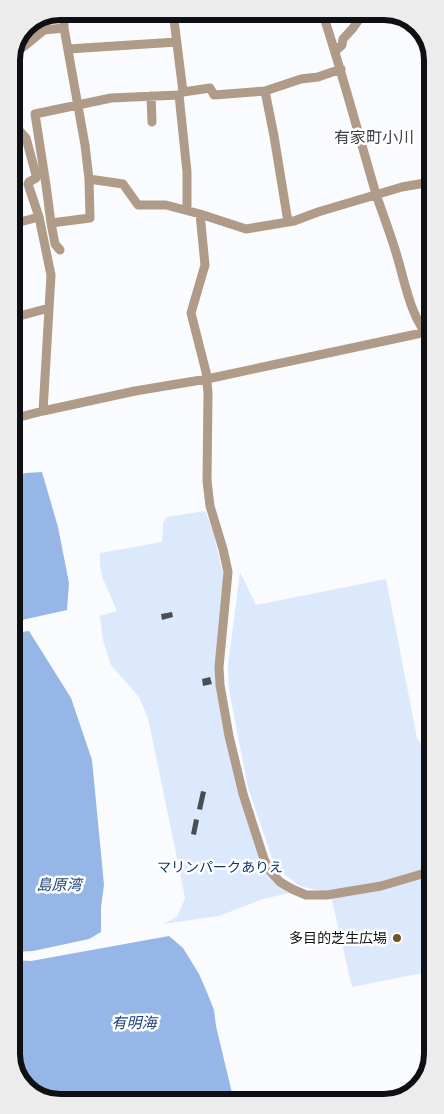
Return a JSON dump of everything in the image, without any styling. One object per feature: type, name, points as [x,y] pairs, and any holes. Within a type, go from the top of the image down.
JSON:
[{"type":"street","points":[[51,223],[90,218],[89,179],[85,145],[64,20]]},
{"type":"street","points":[[174,20],[186,172],[187,206],[185,210]]},
{"type":"street","points":[[325,20],[341,68],[376,195],[397,255],[415,316],[424,328]]},
{"type":"street","points":[[335,51],[342,45],[343,39],[359,20]]},
{"type":"street","points":[[22,48],[44,30],[64,28]]},
{"type":"street","points":[[68,49],[177,42]]},
{"type":"street","points":[[60,250],[55,244],[51,223],[35,114],[111,98],[181,94],[210,88],[214,95],[264,91],[301,79],[318,78],[341,68]]},
{"type":"street","points":[[264,91],[274,136],[288,222]]},
{"type":"street","points":[[151,96],[152,122]]},
{"type":"street","points":[[20,132],[26,138],[36,175],[35,179],[28,182],[39,217],[51,275],[42,411]]},
{"type":"street","points":[[89,179],[124,184],[138,206],[166,206],[185,210],[246,229],[288,222],[326,209],[424,182]]},
{"type":"street","points":[[30,187],[46,185]]},
{"type":"street","points":[[200,214],[205,265],[191,313],[207,379],[210,506],[228,572],[219,667],[220,684],[229,736],[243,794],[264,859],[270,871],[280,882],[306,895],[327,896],[381,886],[424,873]]},
{"type":"street","points":[[20,222],[39,217]]},
{"type":"street","points":[[20,316],[49,308]]},
{"type":"street","points":[[20,417],[135,391],[207,379],[424,336]]},
{"type":"green space","name":"マリンパークありえ","points":[[205,511],[213,531],[224,577],[215,668],[216,686],[226,742],[239,794],[279,886],[289,893],[263,899],[219,916],[163,924],[177,917],[185,898],[148,718],[139,697],[111,665],[103,640],[100,616],[117,611],[103,579],[100,553],[162,542],[163,523],[167,517]]},
{"type":"green space","points":[[240,572],[256,605],[386,579],[417,738],[424,749],[424,973],[352,987],[330,892],[300,886],[281,872],[272,858],[248,788],[229,690],[228,666]]},
{"type":"water","points":[[42,472],[58,527],[69,583],[67,610],[20,620],[20,475]]},
{"type":"water","name":"島原湾","points":[[29,631],[71,698],[92,760],[104,885],[101,907],[101,932],[89,939],[33,951],[20,952],[20,632]]},
{"type":"water","name":"有明海","points":[[169,936],[183,948],[199,974],[214,1010],[216,1026],[232,1093],[234,1094],[58,1094],[40,1089],[28,1078],[24,1071],[20,1054],[20,960],[31,961]]},
{"type":"building","points":[[172,612],[173,617],[162,620],[161,614]]},
{"type":"building","points":[[210,677],[212,684],[203,686],[202,679]]},
{"type":"building","points":[[201,791],[206,792],[202,810],[197,809]]},
{"type":"building","points":[[194,819],[199,820],[196,835],[191,834]]},
{"type":"place","name":"多目的芝生広場","points":[[397,938]]},
{"type":"district","name":"有家町小川","points":[[374,137]]}]
